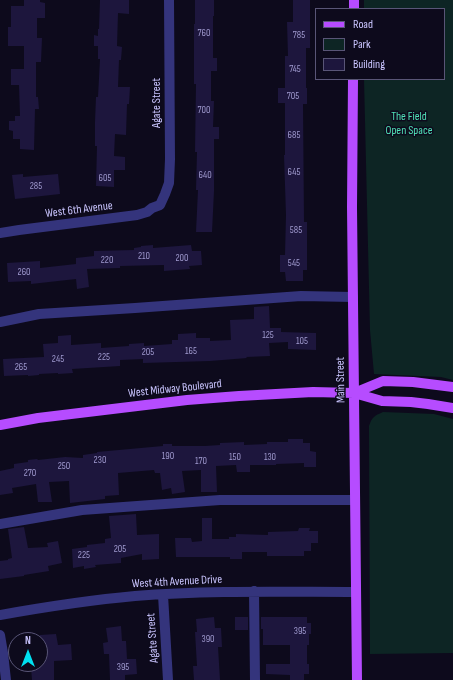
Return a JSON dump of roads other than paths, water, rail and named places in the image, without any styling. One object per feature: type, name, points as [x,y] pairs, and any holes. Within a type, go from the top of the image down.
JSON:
[{"type":"main road","name":"Main Street","points":[[353,80],[352,207],[357,680]]},
{"type":"main road","points":[[354,393],[383,381],[413,382],[453,387]]},
{"type":"main road","name":"West Midway Boulevard","points":[[0,424],[45,417],[213,398],[313,392],[354,393]]},
{"type":"main road","points":[[354,393],[382,401],[411,402],[453,408]]},
{"type":"street","name":"Agate Street","points":[[160,205],[169,183],[169,0]]},
{"type":"street","name":"West 6th Avenue","points":[[0,233],[137,216],[160,205]]},
{"type":"street","points":[[0,322],[39,314],[206,302],[301,296],[353,297]]},
{"type":"street","points":[[0,524],[82,510],[212,500],[355,500]]},
{"type":"street","points":[[254,592],[255,680]]},
{"type":"street","name":"West 4th Avenue Drive","points":[[0,616],[78,602],[135,596],[254,592],[356,592]]},
{"type":"street","name":"Agate Street","points":[[163,595],[168,680]]},
{"type":"street","points":[[0,635],[6,680]]},
{"type":"park label","name":"The Field Open Space","points":[[409,124]]}]
